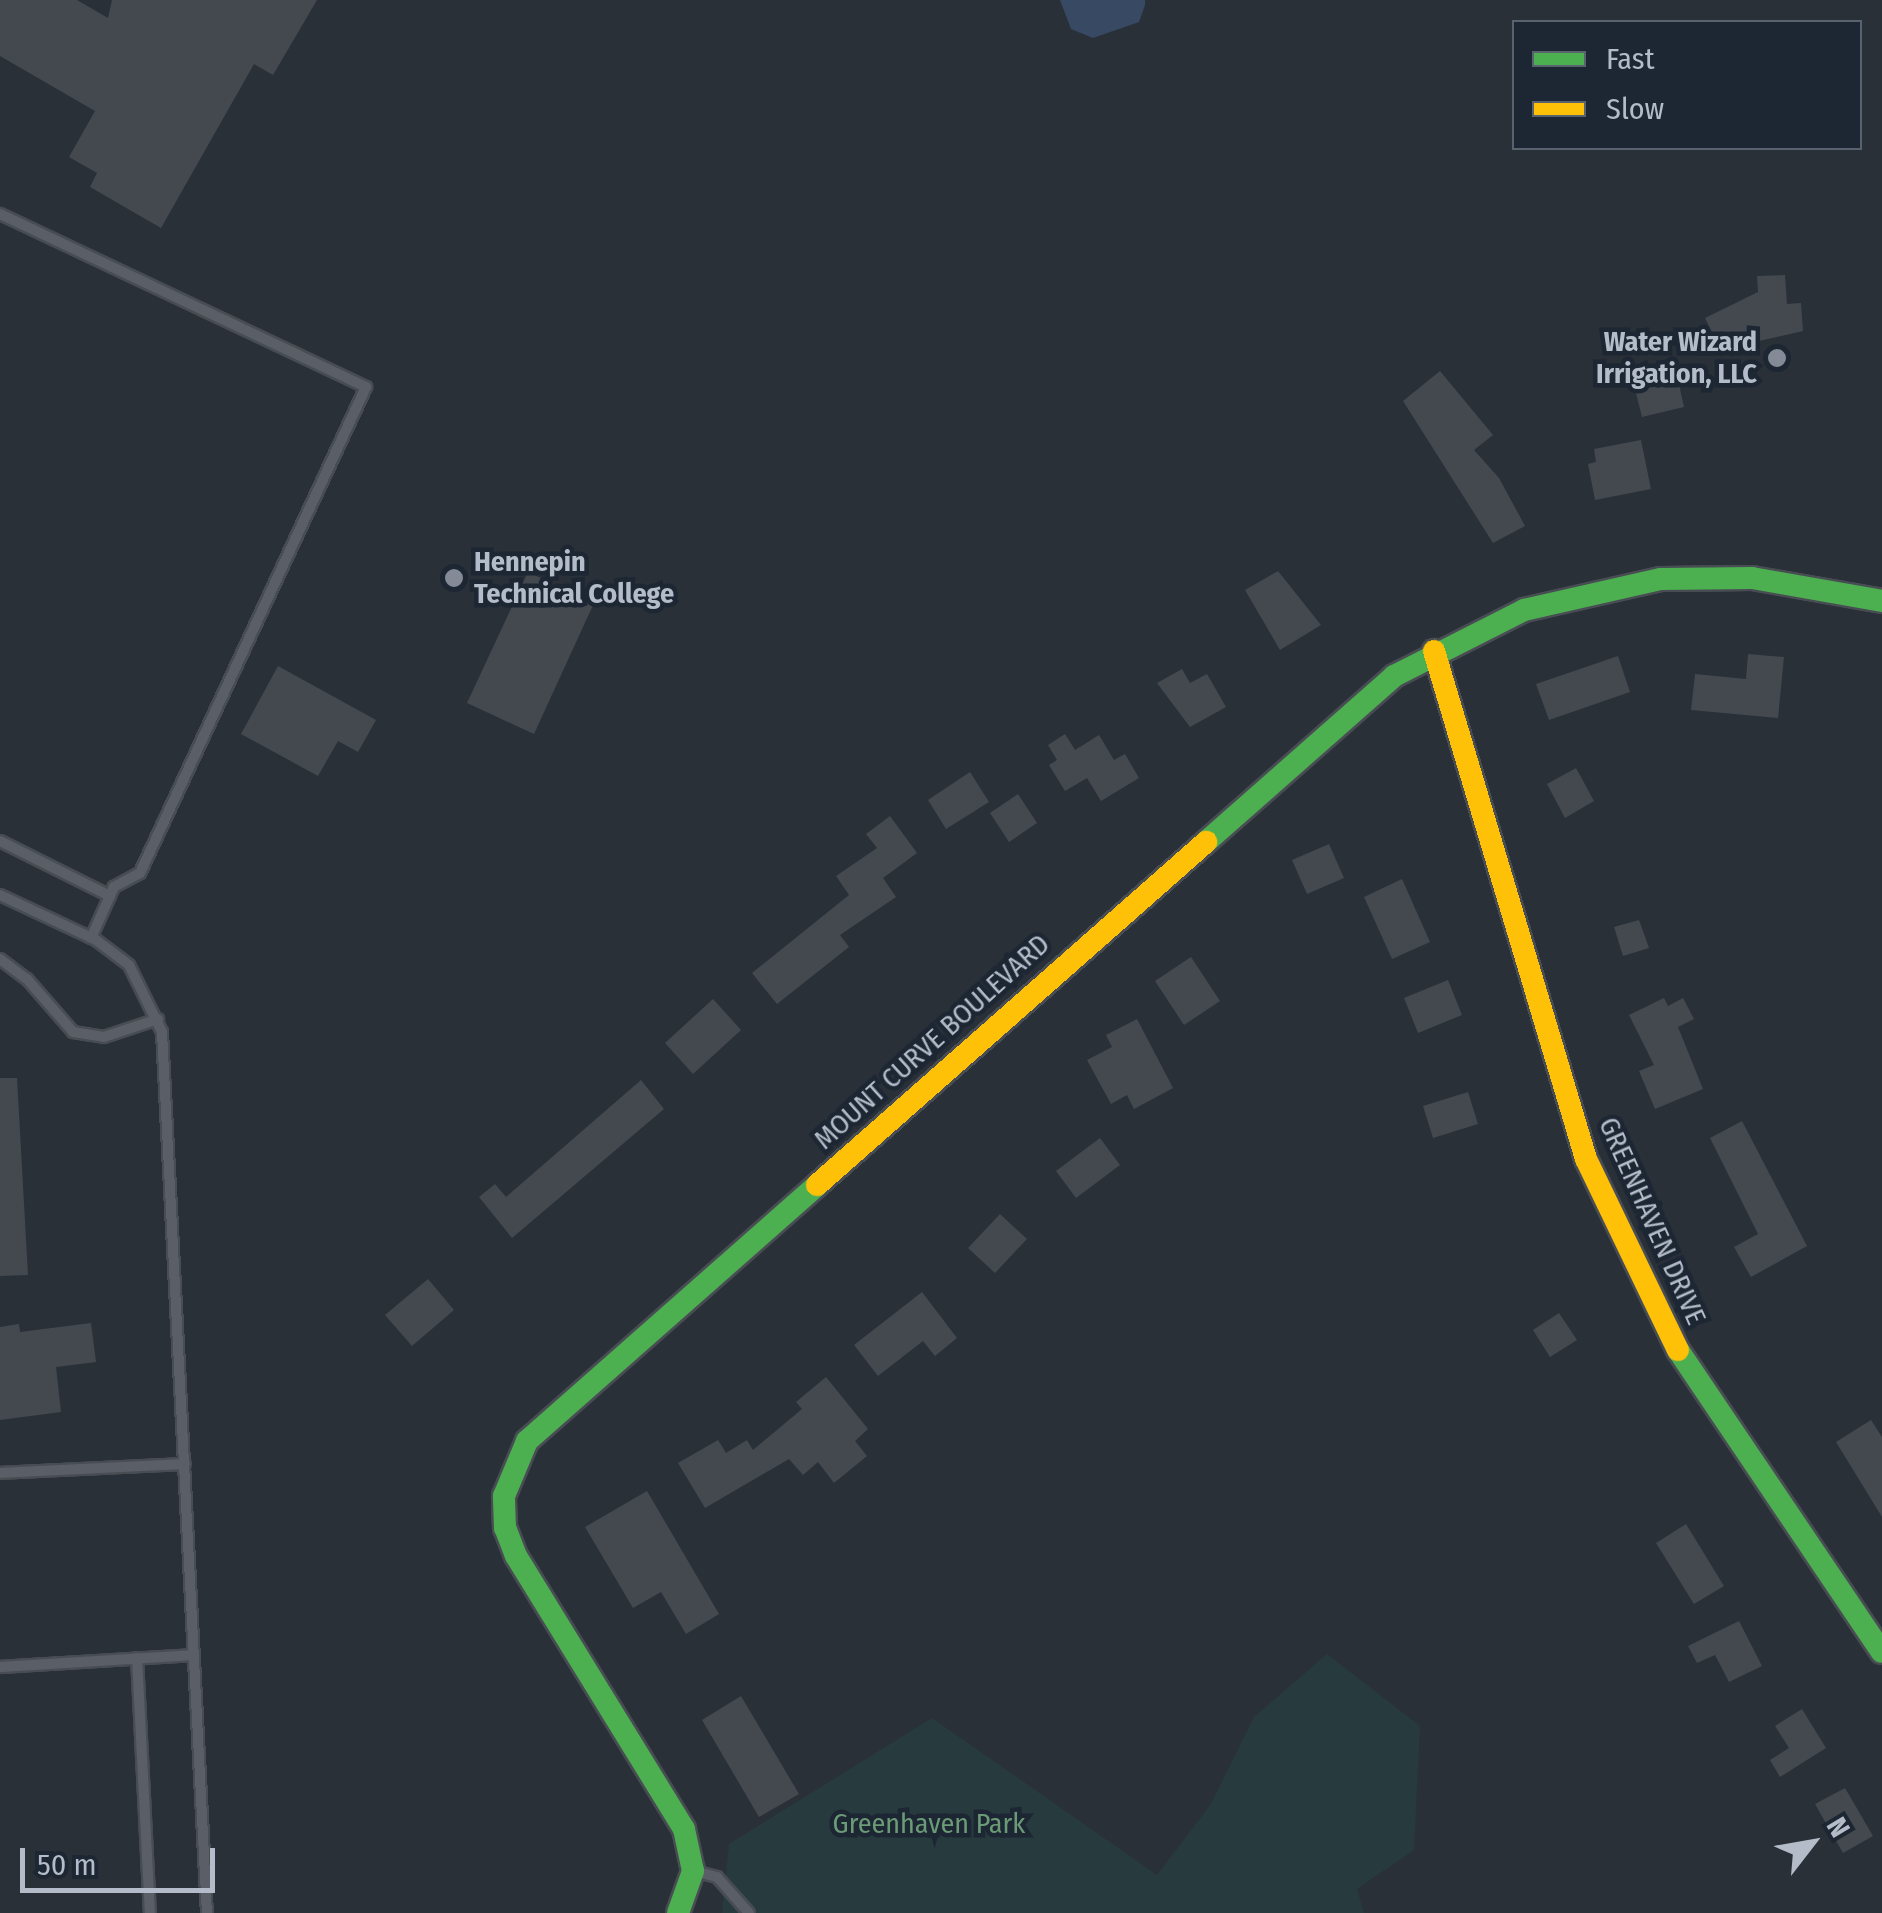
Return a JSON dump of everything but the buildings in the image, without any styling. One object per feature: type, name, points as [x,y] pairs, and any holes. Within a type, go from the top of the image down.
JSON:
[{"type":"street","name":"MOUNT CURVE BOULEVARD","points":[[693,1871],[684,1829],[516,1556],[504,1496],[511,1467],[527,1441],[1315,742],[1434,651],[1524,610],[1661,579],[1752,578],[1882,601]]},
{"type":"street","name":"GREENHAVEN DRIVE","points":[[1434,651],[1586,1159],[1635,1269],[1692,1376],[1882,1652]]},
{"type":"street","points":[[678,1913],[693,1871]]},
{"type":"lane","points":[[0,214],[366,387],[140,873],[114,887],[91,938]]},
{"type":"lane","points":[[0,841],[110,896]]},
{"type":"lane","points":[[0,895],[91,938],[129,965],[158,1018],[186,1464],[207,1913]]},
{"type":"lane","points":[[0,959],[73,1032],[104,1037],[158,1018]]},
{"type":"lane","points":[[0,970],[14,969]]},
{"type":"lane","points":[[0,1473],[186,1464]]},
{"type":"lane","points":[[0,1667],[194,1655]]},
{"type":"lane","points":[[137,1658],[150,1913]]},
{"type":"lane","points":[[693,1871],[717,1877],[750,1913]]},
{"type":"green space","name":"Greenhaven Park","points":[[1327,1654],[1420,1726],[1414,1850],[1357,1889],[1364,1913],[722,1913],[729,1844],[932,1718],[1157,1875],[1211,1804],[1254,1717]]},
{"type":"water","points":[[1060,0],[1145,0],[1145,5],[1139,22],[1093,38],[1071,29]]},
{"type":"traffic: fast","points":[[1206,842],[1394,676],[1524,610],[1661,579],[1752,578],[1882,601]]},
{"type":"traffic: fast","points":[[678,1913],[693,1871],[684,1829],[516,1556],[505,1528],[504,1496],[527,1441],[817,1185]]},
{"type":"traffic: fast","points":[[1678,1350],[1882,1652]]},
{"type":"traffic: slow","points":[[1434,651],[1586,1159],[1678,1350]]},
{"type":"traffic: slow","points":[[817,1185],[1206,842]]},
{"type":"place","name":"Water Wizard Irrigation, LLC","points":[[1777,358]]},
{"type":"place","name":"Hennepin Technical College","points":[[454,578]]}]
